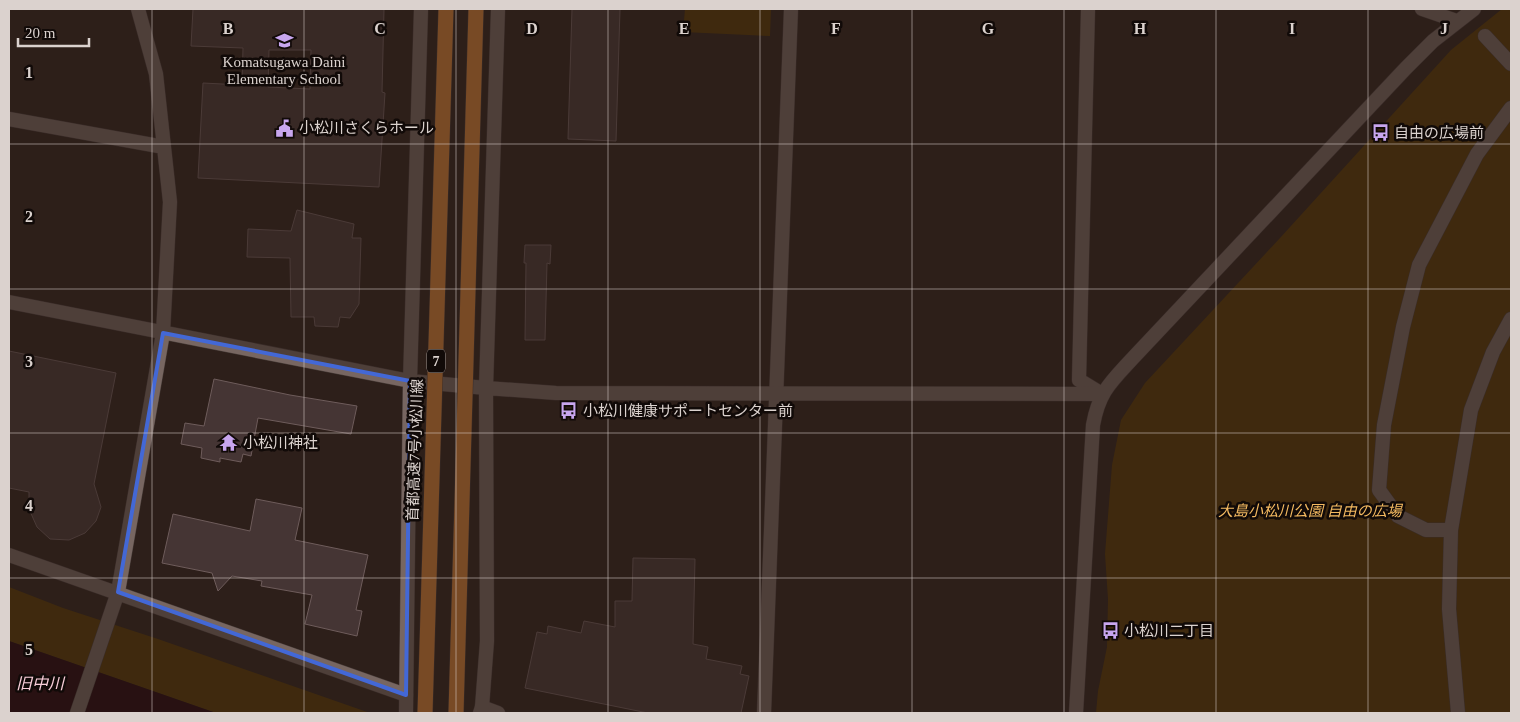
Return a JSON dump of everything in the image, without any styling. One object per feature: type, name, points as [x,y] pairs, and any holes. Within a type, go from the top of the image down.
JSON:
[{"type":"highway","name":"首都高速7号小松川線","points":[[425,713],[446,9]]},
{"type":"highway","name":"7","points":[[456,713],[476,9]]},
{"type":"street","points":[[77,713],[118,592],[163,333],[170,202],[156,74],[138,9]]},
{"type":"street","points":[[406,713],[410,381],[421,9]]},
{"type":"street","points":[[498,9],[486,388],[487,641],[481,710],[498,713]]},
{"type":"street","points":[[764,713],[791,9]]},
{"type":"street","points":[[1088,9],[1079,380],[1102,394]]},
{"type":"street","points":[[1422,9],[1454,15],[1474,9]]},
{"type":"street","points":[[1076,713],[1093,425],[1095,411],[1102,394],[1125,366],[1433,41],[1454,15]]},
{"type":"street","points":[[1485,36],[1511,64]]},
{"type":"street","points":[[1451,530],[1426,530],[1398,516],[1379,490],[1384,425],[1403,327],[1420,265],[1477,154],[1511,108]]},
{"type":"street","points":[[9,119],[164,147]]},
{"type":"street","points":[[9,302],[410,381],[486,388],[556,393],[1102,394]]},
{"type":"street","points":[[1458,713],[1449,609],[1451,530],[1471,410],[1493,352],[1511,319]]},
{"type":"street","points":[[9,554],[406,695]]},
{"type":"highlighted area","points":[[163,333],[410,381],[406,695],[118,592]]},
{"type":"green space","points":[[685,9],[771,9],[770,36],[683,32]]},
{"type":"green space","name":"大島小松川公園 自由の広場","points":[[1502,9],[1511,9],[1511,713],[1096,713],[1098,691],[1107,647],[1108,599],[1105,554],[1112,465],[1121,420],[1145,383],[1451,50]]},
{"type":"green space","points":[[9,587],[63,608],[370,713],[216,713],[9,641]]},
{"type":"water","name":"旧中川","points":[[9,641],[216,713],[9,713]]},
{"type":"building","points":[[193,9],[384,9],[382,92],[385,93],[379,187],[198,178],[203,83],[242,85],[243,48],[191,46]],"holes":[[[269,50],[311,50],[310,89],[268,87]]]},
{"type":"building","points":[[572,9],[620,9],[616,141],[568,139]]},
{"type":"building","points":[[297,210],[354,224],[352,238],[361,238],[359,304],[350,318],[340,317],[338,327],[315,326],[314,317],[291,317],[290,258],[247,257],[248,229],[291,231]]},
{"type":"building","points":[[525,245],[551,245],[550,264],[547,263],[545,340],[525,340]]},
{"type":"building","points":[[9,351],[116,373],[94,484],[101,507],[96,521],[85,533],[69,540],[50,539],[37,527],[29,509],[29,492],[9,488]]},
{"type":"building","points":[[214,379],[290,395],[357,406],[351,434],[258,418],[251,456],[243,454],[241,462],[220,458],[220,462],[201,458],[202,448],[181,444],[185,423],[204,426]]},
{"type":"building","points":[[256,499],[302,508],[295,540],[368,555],[356,610],[362,611],[357,636],[305,624],[312,595],[261,586],[262,581],[232,576],[218,591],[212,573],[162,563],[173,514],[250,531]]},
{"type":"building","points":[[633,558],[695,559],[693,644],[708,647],[706,659],[742,666],[740,674],[749,676],[741,713],[648,713],[525,688],[537,632],[547,634],[548,626],[581,633],[584,621],[615,627],[615,601],[632,601]]},
{"type":"place","name":"Komatsugawa Daini Elementary School","points":[[284,41]]},
{"type":"place","name":"小松川さくらホール","points":[[285,128]]},
{"type":"place","name":"自由の広場前","points":[[1380,133]]},
{"type":"place","name":"小松川健康サポートセンター前","points":[[569,411]]},
{"type":"place","name":"小松川神社","points":[[229,443]]},
{"type":"place","name":"小松川二丁目","points":[[1110,631]]}]
